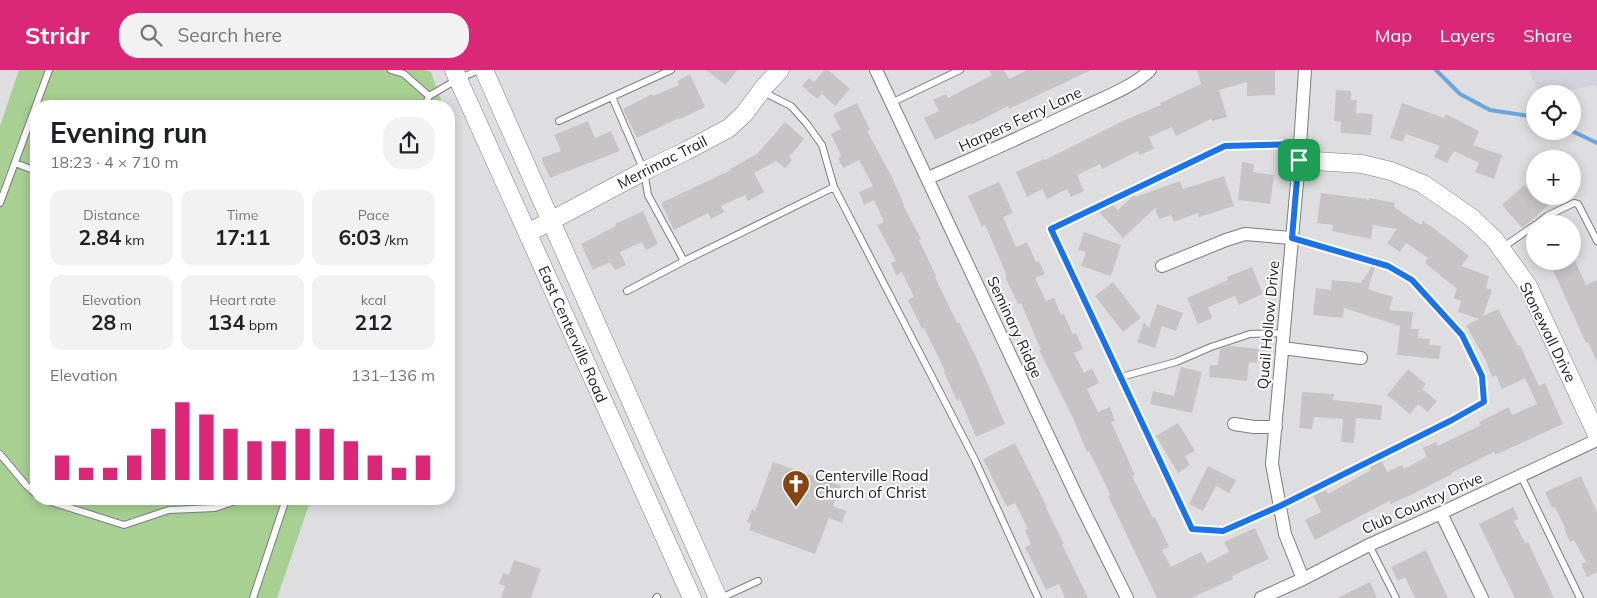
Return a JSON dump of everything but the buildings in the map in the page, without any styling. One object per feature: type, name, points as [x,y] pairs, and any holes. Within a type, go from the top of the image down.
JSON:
[{"type":"main road","name":"East Centerville Road","points":[[484,70],[719,598]]},
{"type":"main road","name":"Merrimac Trail","points":[[528,233],[551,219],[729,128],[744,114],[780,70]]},
{"type":"main road","name":"East Centerville Road","points":[[456,75],[692,598]]},
{"type":"main road","name":"Stonewall Drive","points":[[1299,152],[1391,171],[1423,184],[1472,218],[1495,240],[1528,286],[1597,436]]},
{"type":"main road","points":[[633,467],[655,455]]},
{"type":"street","name":"Seminary Ridge","points":[[876,70],[1077,497],[1127,598]]},
{"type":"street","name":"Harpers Ferry Lane","points":[[928,178],[1110,95],[1145,75],[1150,70]]},
{"type":"street","name":"Quail Hollow Drive","points":[[1303,579],[1285,534],[1272,464],[1305,70]]},
{"type":"street","points":[[1162,266],[1245,234],[1292,238]]},
{"type":"street","points":[[1282,348],[1361,358]]},
{"type":"street","points":[[1234,424],[1254,427],[1276,427]]},
{"type":"street","name":"Club Country Drive","points":[[1261,598],[1369,545],[1597,440]]},
{"type":"street","points":[[1441,513],[1482,598]]},
{"type":"lane","points":[[38,100],[49,70]]},
{"type":"lane","points":[[391,70],[404,74],[429,96]]},
{"type":"lane","points":[[427,100],[429,96],[456,75],[479,70]]},
{"type":"lane","points":[[559,121],[672,70]]},
{"type":"lane","points":[[891,103],[960,70]]},
{"type":"lane","points":[[761,91],[791,106],[822,145],[834,187],[975,460],[1038,598]]},
{"type":"lane","points":[[612,97],[644,171],[648,195],[684,261]]},
{"type":"lane","points":[[0,203],[30,121]]},
{"type":"lane","points":[[1292,238],[1388,266],[1412,280],[1462,335],[1482,376],[1484,402],[1280,506],[1223,531],[1192,529],[1051,229],[1225,146],[1299,152]]},
{"type":"lane","points":[[14,164],[30,169]]},
{"type":"lane","points":[[627,291],[834,187]]},
{"type":"lane","points":[[1549,215],[1574,203],[1578,204],[1597,241]]},
{"type":"lane","points":[[1501,249],[1526,231]]},
{"type":"lane","points":[[1121,377],[1176,362],[1211,347],[1250,334],[1283,334]]},
{"type":"lane","points":[[0,454],[30,489]]},
{"type":"lane","points":[[1521,476],[1580,598]]},
{"type":"lane","points":[[61,505],[124,525],[168,510],[215,508],[224,505]]},
{"type":"lane","points":[[253,598],[284,505]]},
{"type":"lane","points":[[1369,545],[1396,598]]},
{"type":"lane","points":[[719,598],[758,581]]},
{"type":"shaded area","points":[[1529,70],[1597,70],[1597,88],[1593,85],[1581,88],[1581,85],[1535,85]]},
{"type":"green space","points":[[19,70],[425,70],[431,72],[441,100],[30,100],[30,505],[309,505],[277,598],[0,598],[0,126]]},
{"type":"waterway","points":[[1436,70],[1460,94],[1490,110],[1526,116]]},
{"type":"waterway","points":[[1581,135],[1597,143]]},
{"type":"place","name":"Centerville Road Church of Christ","points":[[796,508]]},
{"type":"route","points":[[1300,144],[1299,160],[1292,238],[1388,266],[1412,280],[1462,335],[1482,376],[1484,402],[1452,420],[1280,506],[1223,531],[1192,529],[1051,229],[1225,146],[1300,144]]}]
